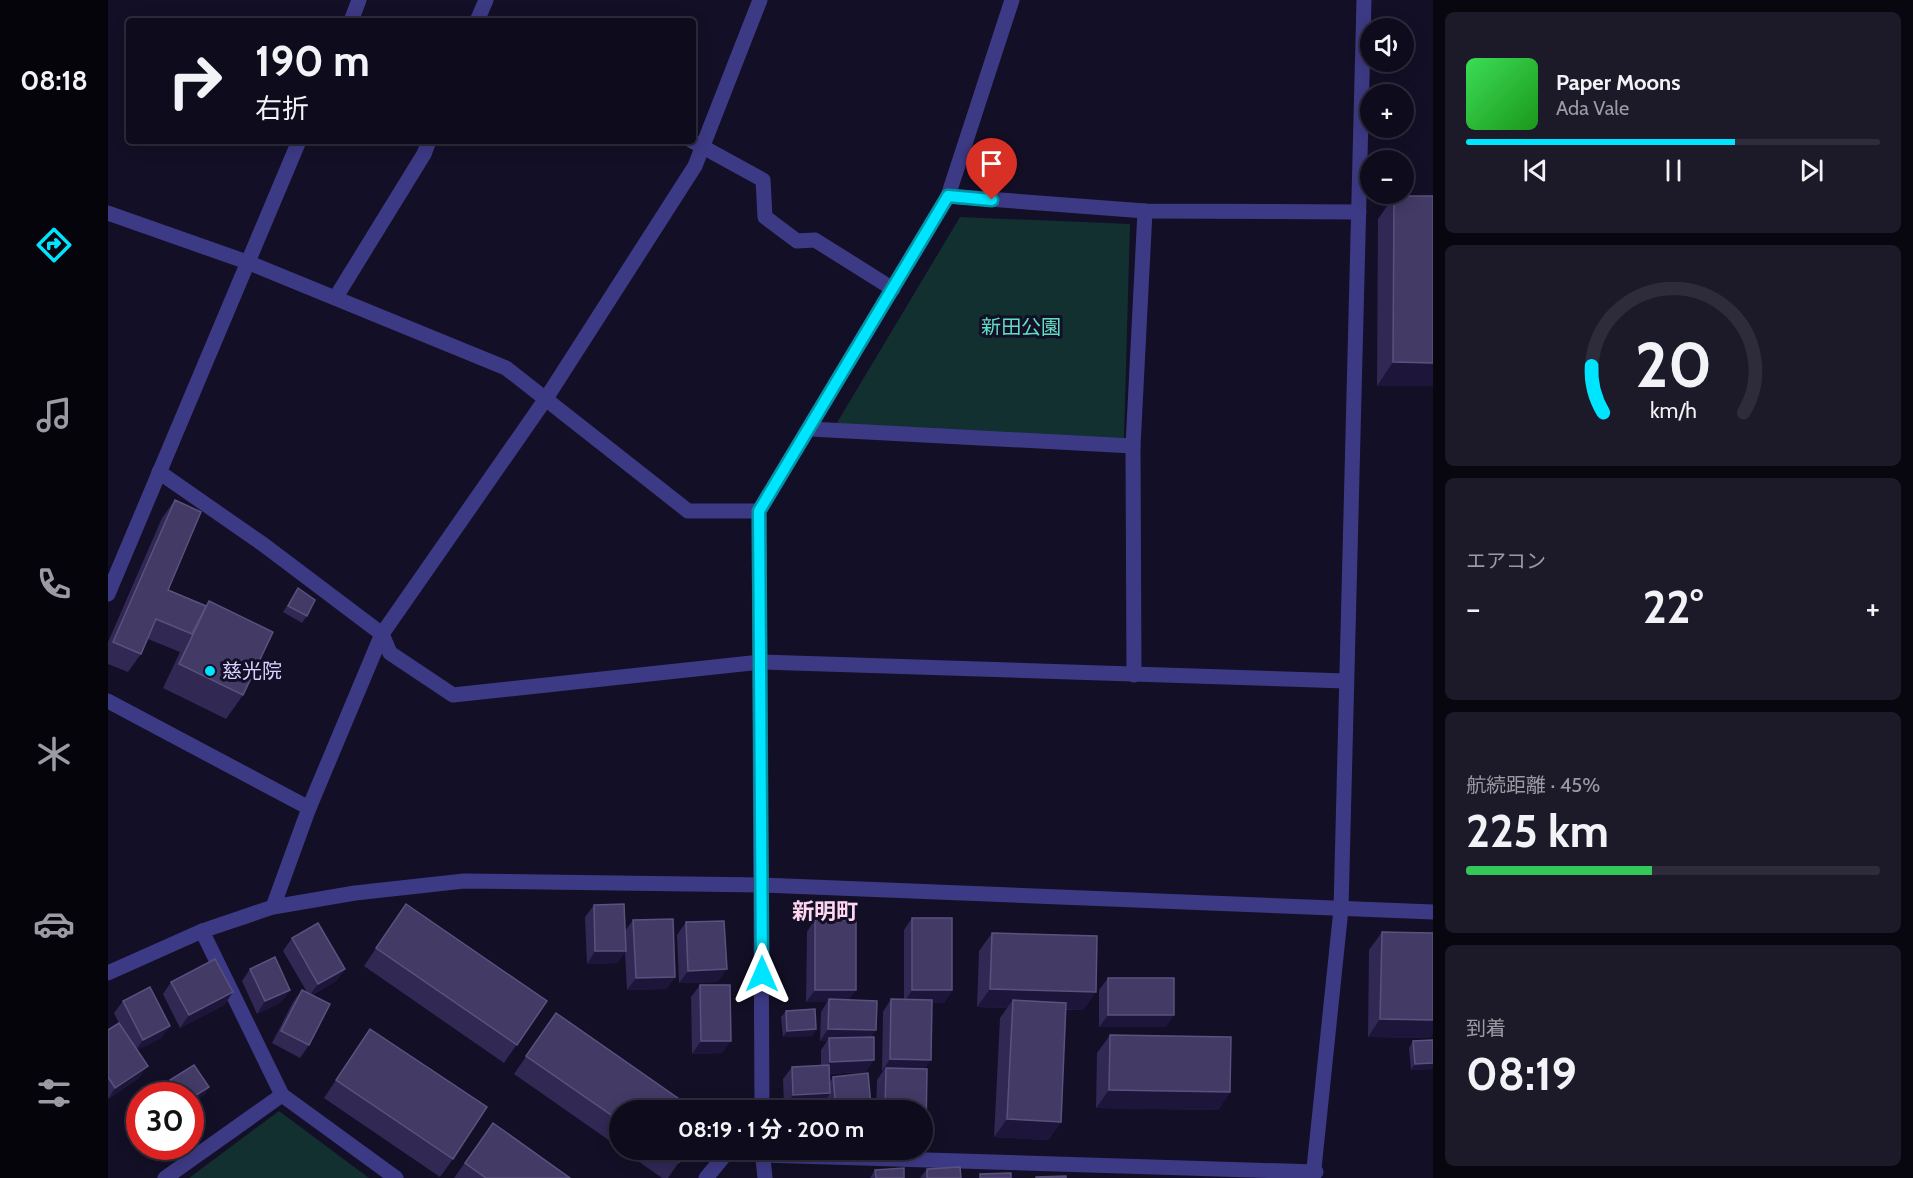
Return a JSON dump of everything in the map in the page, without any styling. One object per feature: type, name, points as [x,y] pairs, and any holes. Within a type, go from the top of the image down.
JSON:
[{"type":"street","points":[[352,18],[359,0]]},
{"type":"street","points":[[478,18],[486,0]]},
{"type":"street","points":[[273,907],[309,808],[382,634],[547,398],[695,166],[697,143],[759,0]]},
{"type":"street","points":[[762,1100],[759,511],[948,196],[1012,0]]},
{"type":"street","points":[[933,1159],[1314,1175],[1341,909],[1364,0]]},
{"type":"street","points":[[697,143],[763,180],[765,217],[797,241],[815,240],[893,289]]},
{"type":"street","points":[[108,594],[298,144]]},
{"type":"street","points":[[336,297],[424,154],[428,144]]},
{"type":"street","points":[[948,196],[1145,211],[1359,212]]},
{"type":"street","points":[[1134,675],[1133,446],[1145,211]]},
{"type":"street","points":[[108,213],[247,262],[506,368],[688,511],[759,511]]},
{"type":"street","points":[[810,429],[1133,446]]},
{"type":"street","points":[[159,472],[264,545],[382,634],[390,653],[453,695],[761,662],[1346,681]]},
{"type":"street","points":[[108,700],[309,808]]},
{"type":"street","points":[[108,973],[202,931],[273,907],[355,893],[464,881],[761,885],[1433,912]]},
{"type":"street","points":[[202,931],[282,1095],[396,1178]]},
{"type":"street","points":[[165,1178],[282,1095]]},
{"type":"street","points":[[706,1178],[721,1160]]},
{"type":"street","points":[[763,1160],[765,1178]]},
{"type":"green space","name":"新田公園","points":[[960,217],[1130,224],[1124,439],[835,426]]},
{"type":"green space","points":[[279,1111],[369,1178],[189,1178]]},
{"type":"building","points":[[1414,196],[1433,196],[1433,363],[1393,362],[1394,204],[1414,204]]},
{"type":"building","points":[[175,500],[201,512],[168,590],[206,606],[192,634],[156,619],[141,654],[113,642]]},
{"type":"building","points":[[298,588],[315,600],[307,616],[288,606]]},
{"type":"building","points":[[209,601],[273,632],[243,695],[179,664]]},
{"type":"building","points":[[406,904],[547,1001],[517,1045],[376,948]]},
{"type":"building","points":[[624,904],[626,951],[595,951],[594,905]]},
{"type":"building","points":[[912,918],[952,918],[952,990],[912,990]]},
{"type":"building","points":[[673,919],[675,977],[636,978],[633,920]]},
{"type":"building","points":[[815,919],[856,920],[856,990],[815,990]]},
{"type":"building","points":[[724,921],[727,969],[688,971],[686,922]]},
{"type":"building","points":[[318,923],[345,969],[318,984],[292,938]]},
{"type":"building","points":[[1382,932],[1433,933],[1433,1020],[1380,1019]]},
{"type":"building","points":[[992,933],[1097,936],[1096,992],[990,989]]},
{"type":"building","points":[[275,957],[290,990],[265,1001],[250,969]]},
{"type":"building","points":[[215,959],[233,992],[189,1015],[171,982]]},
{"type":"building","points":[[1108,978],[1174,978],[1174,1015],[1108,1015]]},
{"type":"building","points":[[700,985],[730,985],[731,1041],[701,1041]]},
{"type":"building","points":[[150,987],[170,1026],[143,1040],[123,1001]]},
{"type":"building","points":[[302,990],[330,1004],[309,1045],[281,1031]]},
{"type":"building","points":[[829,999],[877,1001],[876,1030],[828,1029]]},
{"type":"building","points":[[891,999],[932,1000],[931,1060],[890,1059]]},
{"type":"building","points":[[1013,1000],[1066,1003],[1061,1122],[1007,1119]]},
{"type":"building","points":[[815,1009],[816,1029],[787,1031],[786,1011]]},
{"type":"building","points":[[556,1013],[681,1100],[609,1100],[609,1113],[526,1056]]},
{"type":"building","points":[[119,1023],[148,1066],[115,1088],[108,1077],[108,1030]]},
{"type":"building","points":[[370,1029],[487,1107],[453,1159],[336,1080]]},
{"type":"building","points":[[1110,1035],[1231,1037],[1230,1092],[1109,1090]]},
{"type":"building","points":[[874,1037],[874,1060],[830,1062],[829,1038]]},
{"type":"building","points":[[1433,1040],[1433,1063],[1415,1064],[1413,1041]]},
{"type":"building","points":[[194,1065],[209,1087],[204,1090],[204,1082],[171,1082],[170,1080]]},
{"type":"building","points":[[829,1065],[830,1093],[793,1095],[792,1067]]},
{"type":"building","points":[[886,1068],[927,1069],[927,1100],[885,1100]]},
{"type":"building","points":[[868,1073],[871,1100],[835,1100],[833,1077]]},
{"type":"building","points":[[493,1123],[570,1178],[486,1178],[465,1163]]},
{"type":"building","points":[[960,1167],[961,1178],[927,1178],[927,1169]]},
{"type":"building","points":[[904,1168],[904,1178],[876,1178],[875,1170]]},
{"type":"building","points":[[1011,1173],[1011,1178],[980,1178],[980,1174]]},
{"type":"building","points":[[1066,1176],[1066,1178],[1036,1178],[1036,1177]]},
{"type":"place","name":"慈光院","points":[[210,671]]},
{"type":"district","name":"新明町","points":[[825,911]]},
{"type":"route","points":[[762,974],[759,511],[948,196],[992,200]]}]
